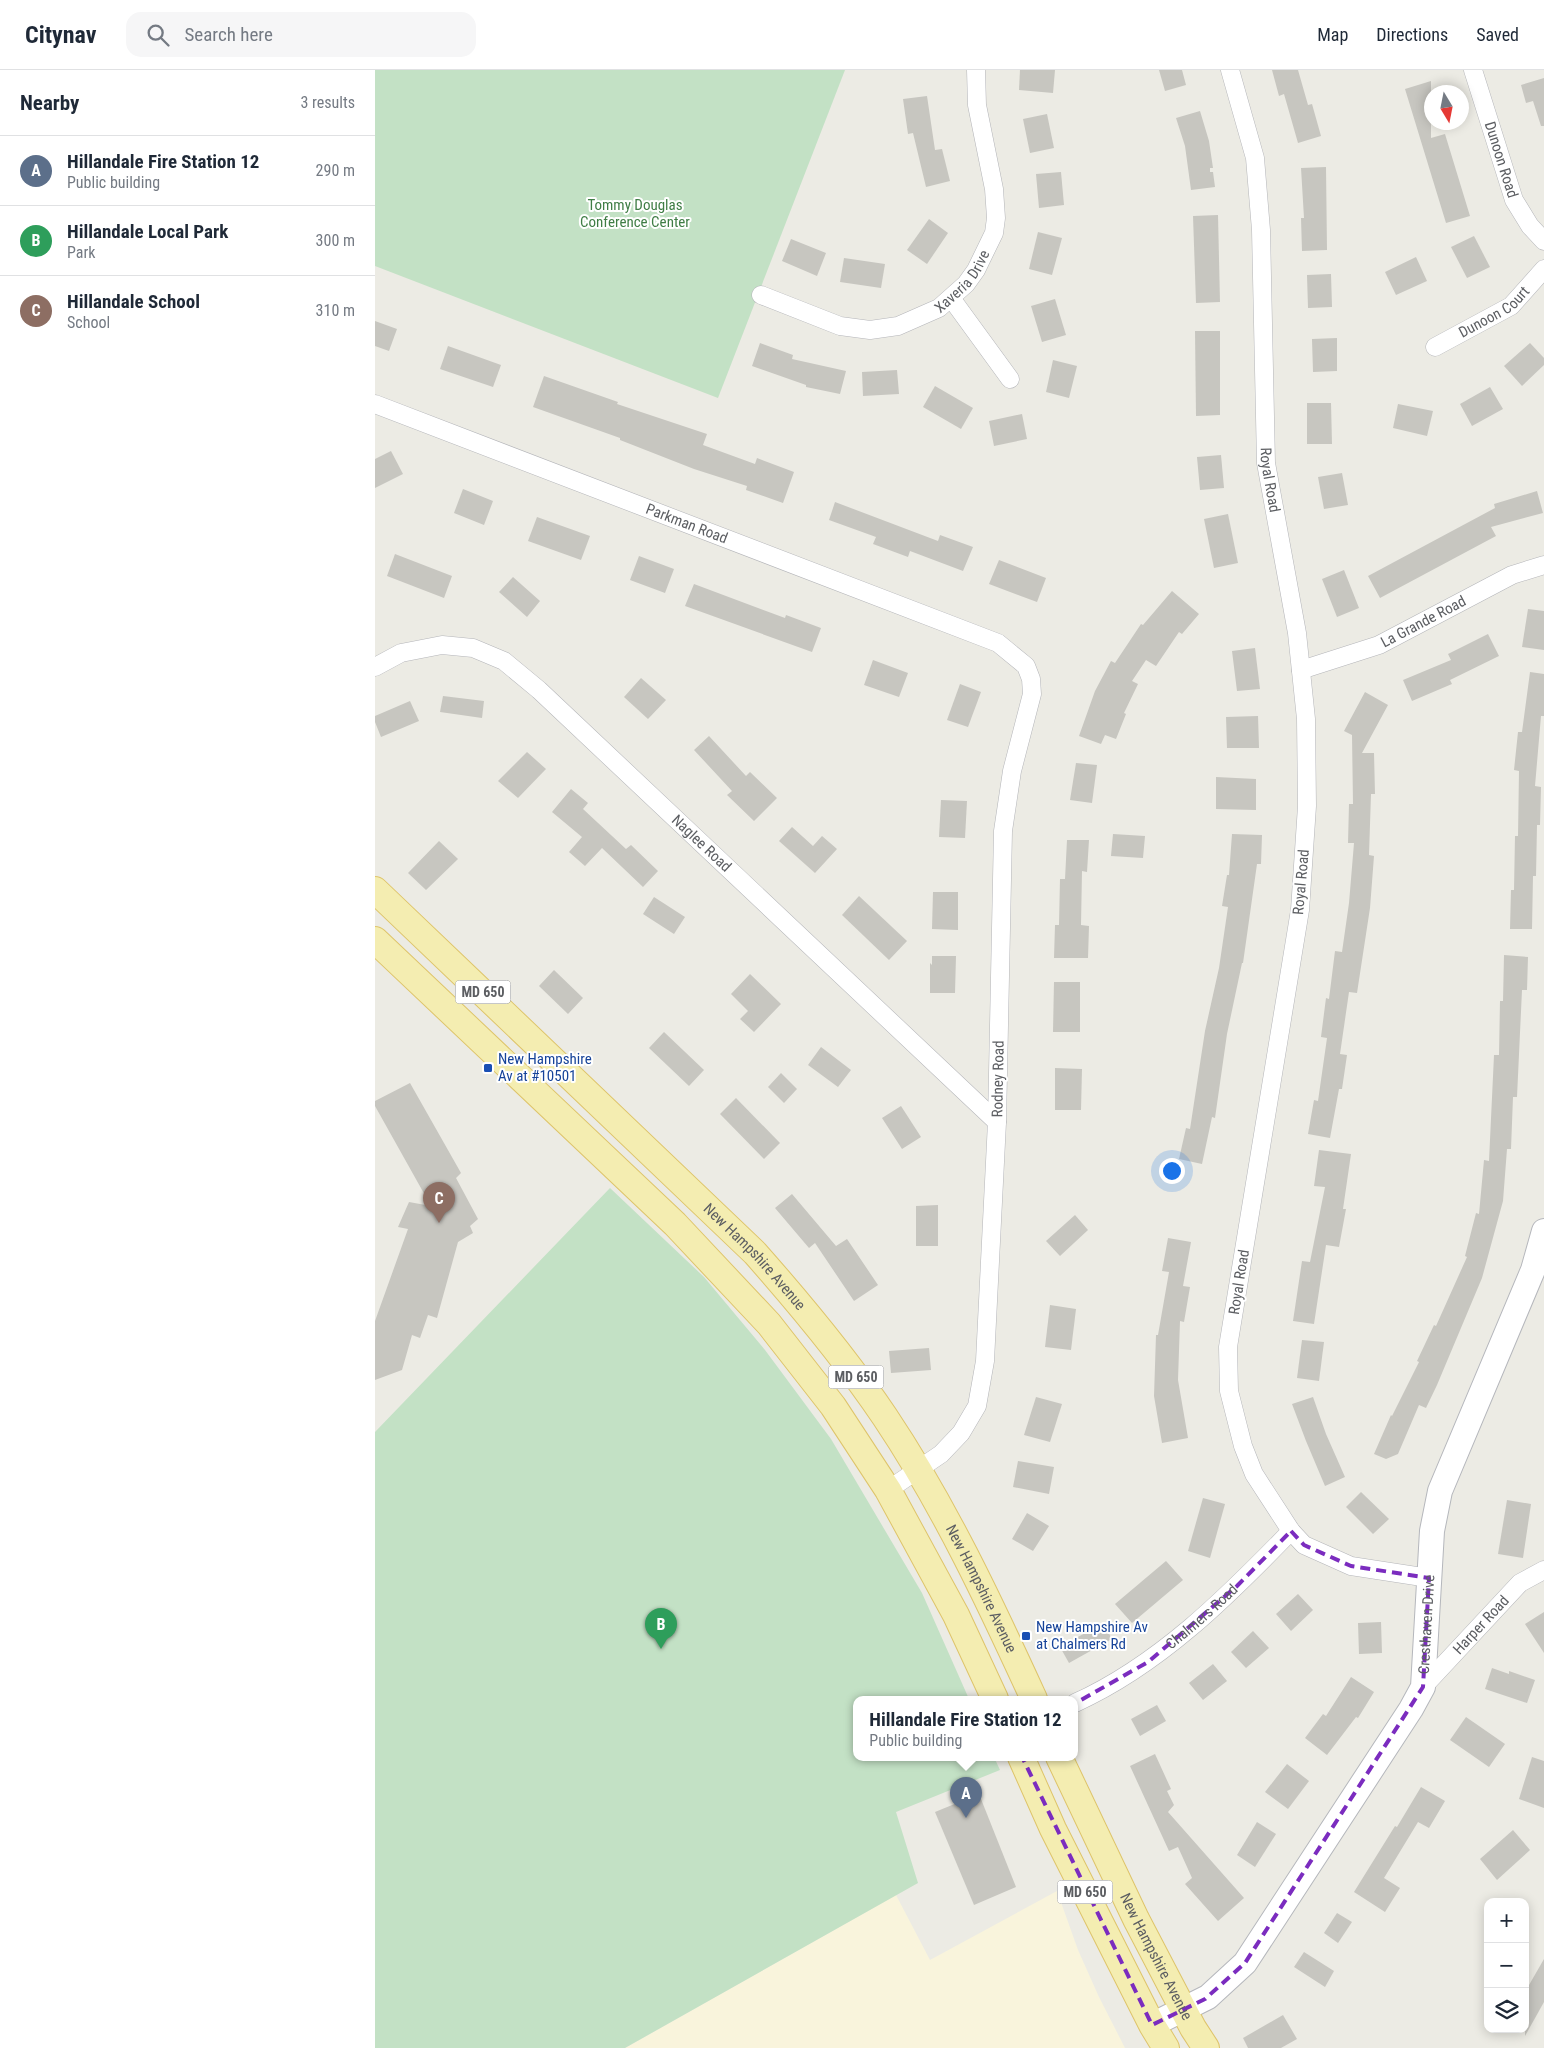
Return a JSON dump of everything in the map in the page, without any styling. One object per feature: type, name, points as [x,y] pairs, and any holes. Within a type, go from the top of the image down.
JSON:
[{"type":"main road","name":"New Hampshire Avenue","points":[[375,890],[755,1253],[795,1298],[885,1417],[918,1470],[965,1555],[1033,1696]]},
{"type":"main road","name":"MD 650","points":[[375,940],[675,1224],[769,1324],[833,1406],[887,1490],[956,1615],[994,1696]]},
{"type":"main road","name":"MD 650","points":[[1023,1761],[1053,1829],[1151,2025],[1166,2048]]},
{"type":"main road","name":"New Hampshire Avenue","points":[[1061,1761],[1136,1919],[1206,2048]]},
{"type":"street","name":"Xaveria Drive","points":[[761,295],[841,326],[870,330],[898,326],[939,308],[966,284],[977,270],[994,233],[996,218],[994,189],[977,105],[976,70]]},
{"type":"street","name":"Royal Road","points":[[1230,70],[1255,158],[1261,230],[1266,463],[1297,633],[1306,719],[1307,806],[1300,910],[1228,1347],[1229,1391],[1243,1446],[1254,1474],[1291,1531],[1304,1545],[1351,1566],[1429,1578]]},
{"type":"street","name":"Dunoon Road","points":[[1473,70],[1514,200],[1530,226],[1544,241]]},
{"type":"street","name":"Dunoon Court","points":[[1435,347],[1511,306],[1544,269]]},
{"type":"street","points":[[951,298],[1010,379]]},
{"type":"street","name":"Parkman Road","points":[[375,404],[998,644]]},
{"type":"street","name":"La Grande Road","points":[[1301,670],[1379,645],[1512,575],[1544,565]]},
{"type":"street","name":"Rodney Road","points":[[887,1490],[941,1454],[961,1433],[977,1406],[985,1361],[997,1122],[1003,831],[1012,771],[1032,694],[1031,679],[1026,666],[998,644]]},
{"type":"street","name":"Naglee Road","points":[[375,667],[401,653],[442,645],[473,648],[504,661],[546,697],[997,1122]]},
{"type":"street","name":"Cresthaven Drive","points":[[1151,2025],[1208,1997],[1245,1963],[1411,1709],[1423,1687],[1432,1531],[1440,1491],[1533,1270],[1544,1231]]},
{"type":"street","name":"Chalmers Road","points":[[1078,1701],[1147,1662],[1237,1586],[1291,1531]]},
{"type":"street","name":"Harper Road","points":[[1423,1687],[1520,1583],[1544,1570]]},
{"type":"highlighted area","points":[[1291,1531],[1304,1545],[1351,1566],[1429,1578],[1423,1687],[1245,1963],[1205,1999],[1152,2025],[1010,1732],[1081,1700],[1148,1662],[1237,1586]]},
{"type":"shaded area","points":[[1057,1891],[1078,1950],[1125,2048],[625,2048],[896,1895],[930,1960]]},
{"type":"green space","name":"Tommy Douglas Conference Center","points":[[375,70],[845,70],[718,398],[375,266]]},
{"type":"green space","points":[[610,1188],[704,1277],[765,1350],[831,1439],[922,1593],[968,1696],[853,1696],[853,1761],[996,1761],[1000,1770],[896,1812],[918,1883],[625,2048],[375,2048],[375,1432]]},
{"type":"building","points":[[1020,70],[1055,70],[1053,93],[1019,90]]},
{"type":"building","points":[[1159,70],[1182,70],[1186,85],[1165,91]]},
{"type":"building","points":[[1272,70],[1298,70],[1308,105],[1312,104],[1321,136],[1298,143],[1284,94],[1279,96]]},
{"type":"building","points":[[1544,78],[1544,126],[1541,126],[1533,101],[1526,103],[1521,85]]},
{"type":"building","points":[[1431,81],[1431,85],[1424,85],[1424,130],[1431,130],[1431,138],[1445,134],[1470,216],[1446,223],[1405,89]]},
{"type":"building","points":[[927,96],[935,150],[942,149],[950,181],[926,187],[913,133],[908,134],[903,99]]},
{"type":"building","points":[[1200,111],[1209,141],[1213,168],[1210,168],[1210,172],[1213,172],[1215,187],[1191,190],[1185,146],[1176,118]]},
{"type":"building","points":[[1047,114],[1054,148],[1030,153],[1023,119]]},
{"type":"building","points":[[1326,167],[1327,250],[1302,251],[1301,218],[1304,218],[1301,168]]},
{"type":"building","points":[[1061,172],[1064,205],[1039,208],[1036,174]]},
{"type":"building","points":[[1218,215],[1220,302],[1196,303],[1193,216]]},
{"type":"building","points":[[929,219],[948,233],[927,264],[907,250]]},
{"type":"building","points":[[1038,232],[1062,238],[1052,275],[1029,269]]},
{"type":"building","points":[[1474,236],[1490,267],[1467,278],[1451,247]]},
{"type":"building","points":[[791,239],[826,253],[817,276],[782,261]]},
{"type":"building","points":[[1416,257],[1427,281],[1396,295],[1385,272]]},
{"type":"building","points":[[844,258],[885,264],[881,288],[840,282]]},
{"type":"building","points":[[1331,274],[1332,307],[1308,308],[1307,275]]},
{"type":"building","points":[[1055,299],[1066,335],[1042,342],[1031,306]]},
{"type":"building","points":[[375,321],[397,329],[389,351],[375,346]]},
{"type":"building","points":[[1195,331],[1220,331],[1220,415],[1196,416]]},
{"type":"building","points":[[1337,338],[1337,371],[1313,372],[1312,339]]},
{"type":"building","points":[[760,343],[793,355],[792,359],[846,371],[840,394],[806,387],[806,385],[752,366]]},
{"type":"building","points":[[1530,343],[1544,358],[1544,365],[1522,386],[1504,366]]},
{"type":"building","points":[[448,346],[501,365],[493,387],[440,369]]},
{"type":"building","points":[[1053,360],[1077,366],[1069,398],[1046,392]]},
{"type":"building","points":[[897,370],[899,394],[863,396],[862,372]]},
{"type":"building","points":[[544,376],[618,402],[617,404],[707,434],[703,445],[755,464],[757,458],[794,472],[783,503],[746,490],[747,486],[694,469],[620,440],[620,438],[533,407]]},
{"type":"building","points":[[935,386],[973,408],[961,429],[923,407]]},
{"type":"building","points":[[1490,387],[1503,409],[1472,426],[1460,404]]},
{"type":"building","points":[[1307,403],[1331,403],[1332,444],[1307,444]]},
{"type":"building","points":[[1398,404],[1433,411],[1427,436],[1393,428]]},
{"type":"building","points":[[1022,414],[1027,439],[994,446],[989,421]]},
{"type":"building","points":[[391,451],[403,474],[375,488],[375,459]]},
{"type":"building","points":[[1221,455],[1224,488],[1200,490],[1197,457]]},
{"type":"building","points":[[1342,473],[1348,505],[1324,509],[1318,477]]},
{"type":"building","points":[[463,489],[493,501],[484,525],[454,513]]},
{"type":"building","points":[[1537,491],[1543,513],[1491,527],[1496,536],[1380,598],[1368,576],[1495,508],[1494,504]]},
{"type":"building","points":[[835,502],[938,541],[940,535],[973,547],[963,571],[910,551],[908,557],[873,544],[876,537],[829,520]]},
{"type":"building","points":[[1228,514],[1238,563],[1214,568],[1204,519]]},
{"type":"building","points":[[537,517],[590,536],[581,560],[528,541]]},
{"type":"building","points":[[395,554],[452,576],[444,598],[387,576]]},
{"type":"building","points":[[639,556],[674,569],[665,593],[630,580]]},
{"type":"building","points":[[999,560],[1046,578],[1037,602],[989,584]]},
{"type":"building","points":[[1344,570],[1359,608],[1337,617],[1322,579]]},
{"type":"building","points":[[513,577],[540,601],[527,617],[499,592]]},
{"type":"building","points":[[694,584],[785,618],[786,615],[821,628],[812,652],[685,606]]},
{"type":"building","points":[[1172,591],[1199,614],[1182,634],[1179,632],[1156,666],[1146,660],[1132,681],[1138,684],[1124,713],[1126,714],[1116,739],[1105,735],[1101,744],[1079,736],[1095,691],[1111,661],[1115,663],[1141,624],[1143,625]]},
{"type":"building","points":[[1528,609],[1544,611],[1544,650],[1522,647]]},
{"type":"building","points":[[1488,634],[1499,656],[1450,680],[1452,684],[1412,701],[1403,680],[1451,660],[1448,654]]},
{"type":"building","points":[[1255,648],[1260,689],[1237,691],[1232,651]]},
{"type":"building","points":[[873,660],[908,673],[899,697],[864,685]]},
{"type":"building","points":[[1530,672],[1544,674],[1544,716],[1541,716],[1535,786],[1541,787],[1540,825],[1537,825],[1536,876],[1533,876],[1532,929],[1510,929],[1511,890],[1514,890],[1515,836],[1518,836],[1519,771],[1514,770],[1518,732],[1522,732]]},
{"type":"building","points":[[641,678],[666,700],[648,719],[624,697]]},
{"type":"building","points":[[960,684],[981,692],[968,727],[947,720]]},
{"type":"building","points":[[1365,692],[1388,705],[1362,753],[1374,753],[1375,794],[1371,794],[1369,855],[1374,856],[1370,908],[1357,993],[1349,992],[1340,1054],[1347,1055],[1342,1089],[1339,1089],[1330,1138],[1308,1134],[1314,1100],[1318,1101],[1327,1038],[1321,1037],[1326,998],[1329,999],[1335,951],[1342,952],[1349,903],[1354,843],[1348,843],[1349,804],[1353,804],[1352,735],[1344,731]]},
{"type":"building","points":[[443,696],[484,701],[482,718],[440,712]]},
{"type":"building","points":[[410,701],[419,721],[381,737],[375,722],[375,716]]},
{"type":"building","points":[[1258,716],[1259,748],[1227,748],[1226,717]]},
{"type":"building","points":[[709,736],[746,776],[750,772],[777,798],[754,821],[727,795],[732,791],[694,750]]},
{"type":"building","points":[[527,752],[546,769],[518,798],[498,781]]},
{"type":"building","points":[[1076,763],[1097,765],[1092,803],[1070,800]]},
{"type":"building","points":[[1216,777],[1256,779],[1256,810],[1216,809]]},
{"type":"building","points":[[571,789],[588,803],[583,809],[626,849],[631,845],[658,871],[643,887],[602,848],[585,866],[569,852],[582,837],[552,812]]},
{"type":"building","points":[[941,800],[967,801],[965,838],[939,837]]},
{"type":"building","points":[[792,827],[813,846],[822,836],[837,849],[815,873],[779,841]]},
{"type":"building","points":[[1113,834],[1145,836],[1143,858],[1111,856]]},
{"type":"building","points":[[1232,834],[1262,835],[1261,864],[1257,864],[1243,963],[1227,1034],[1215,1118],[1212,1117],[1202,1164],[1179,1159],[1186,1128],[1190,1129],[1205,1031],[1219,968],[1228,907],[1222,906],[1227,875],[1229,875]]},
{"type":"building","points":[[1067,840],[1089,840],[1087,872],[1082,871],[1081,925],[1089,926],[1088,958],[1054,958],[1055,925],[1059,925],[1060,879],[1065,879]]},
{"type":"building","points":[[439,841],[458,859],[426,890],[408,873]]},
{"type":"building","points":[[933,892],[958,892],[958,930],[932,929]]},
{"type":"building","points":[[859,896],[907,941],[889,960],[842,915]]},
{"type":"building","points":[[654,897],[685,917],[674,934],[643,914]]},
{"type":"building","points":[[1504,955],[1528,957],[1527,990],[1522,990],[1517,1097],[1513,1097],[1511,1149],[1507,1149],[1503,1201],[1482,1278],[1437,1385],[1426,1408],[1419,1405],[1398,1454],[1386,1459],[1374,1454],[1467,1257],[1465,1256],[1476,1213],[1479,1214],[1484,1160],[1489,1161],[1494,1055],[1499,1055],[1500,1001],[1503,1001]]},
{"type":"building","points":[[932,956],[956,956],[955,993],[930,993],[930,963],[932,965]]},
{"type":"building","points":[[554,970],[583,998],[568,1014],[539,986]]},
{"type":"building","points":[[750,974],[781,1004],[754,1032],[740,1019],[748,1011],[731,994]]},
{"type":"building","points":[[1054,982],[1080,982],[1080,1032],[1053,1032]]},
{"type":"building","points":[[664,1032],[704,1070],[689,1086],[649,1048]]},
{"type":"building","points":[[821,1047],[851,1070],[838,1087],[808,1065]]},
{"type":"building","points":[[1055,1068],[1082,1069],[1081,1110],[1055,1110]]},
{"type":"building","points":[[781,1073],[797,1089],[784,1103],[768,1087]]},
{"type":"building","points":[[410,1083],[461,1173],[456,1178],[478,1219],[470,1226],[473,1233],[458,1242],[437,1318],[428,1315],[420,1338],[412,1335],[402,1370],[375,1380],[375,1321],[408,1229],[398,1227],[409,1202],[431,1206],[375,1106],[375,1101]]},
{"type":"building","points":[[736,1098],[780,1143],[764,1159],[720,1114]]},
{"type":"building","points":[[901,1106],[921,1137],[902,1149],[882,1118]]},
{"type":"building","points":[[1319,1150],[1351,1154],[1343,1209],[1346,1209],[1339,1247],[1326,1245],[1314,1324],[1293,1321],[1302,1261],[1310,1262],[1325,1187],[1314,1186]]},
{"type":"building","points":[[792,1194],[836,1246],[847,1239],[878,1285],[854,1301],[815,1243],[809,1248],[775,1208]]},
{"type":"building","points":[[938,1205],[938,1246],[916,1246],[916,1206]]},
{"type":"building","points":[[1075,1215],[1088,1230],[1060,1256],[1046,1241]]},
{"type":"building","points":[[1168,1238],[1191,1242],[1183,1286],[1190,1287],[1184,1322],[1180,1321],[1178,1380],[1188,1438],[1162,1443],[1154,1396],[1156,1335],[1158,1335],[1169,1272],[1162,1271]]},
{"type":"building","points":[[1050,1305],[1076,1309],[1071,1350],[1045,1347]]},
{"type":"building","points":[[1302,1340],[1324,1342],[1319,1381],[1297,1378]]},
{"type":"building","points":[[929,1348],[931,1370],[891,1373],[889,1351]]},
{"type":"building","points":[[1036,1397],[1062,1404],[1050,1442],[1024,1435]]},
{"type":"building","points":[[1313,1397],[1326,1434],[1345,1477],[1325,1486],[1292,1404]]},
{"type":"building","points":[[1018,1461],[1054,1467],[1049,1494],[1013,1487]]},
{"type":"building","points":[[1361,1492],[1389,1519],[1373,1534],[1346,1507]]},
{"type":"building","points":[[1203,1498],[1225,1504],[1210,1558],[1188,1551]]},
{"type":"building","points":[[1507,1500],[1531,1504],[1523,1558],[1498,1554]]},
{"type":"building","points":[[1027,1513],[1049,1526],[1033,1551],[1012,1539]]},
{"type":"building","points":[[1166,1561],[1183,1580],[1132,1623],[1115,1604]]},
{"type":"building","points":[[1298,1594],[1313,1610],[1291,1631],[1276,1614]]},
{"type":"building","points":[[1544,1612],[1544,1653],[1525,1624]]},
{"type":"building","points":[[1381,1622],[1382,1653],[1359,1654],[1358,1623]]},
{"type":"building","points":[[1103,1623],[1112,1639],[1069,1663],[1060,1647]]},
{"type":"building","points":[[1253,1631],[1269,1648],[1246,1668],[1231,1652]]},
{"type":"building","points":[[1213,1664],[1227,1681],[1203,1700],[1189,1683]]},
{"type":"building","points":[[1492,1668],[1509,1674],[1509,1671],[1535,1680],[1527,1703],[1485,1689]]},
{"type":"building","points":[[1351,1677],[1374,1692],[1358,1718],[1356,1717],[1327,1755],[1305,1738],[1323,1714],[1326,1716]]},
{"type":"building","points":[[1157,1705],[1166,1721],[1140,1736],[1131,1719]]},
{"type":"building","points":[[1466,1717],[1505,1744],[1489,1767],[1450,1740]]},
{"type":"building","points":[[1155,1754],[1171,1789],[1167,1791],[1174,1805],[1168,1812],[1244,1898],[1218,1921],[1185,1884],[1192,1878],[1178,1847],[1169,1851],[1130,1766]]},
{"type":"building","points":[[1532,1757],[1544,1761],[1544,1808],[1519,1799]]},
{"type":"building","points":[[1287,1764],[1309,1781],[1288,1809],[1265,1792]]},
{"type":"building","points":[[1421,1787],[1445,1801],[1429,1828],[1418,1822],[1384,1878],[1400,1888],[1385,1912],[1354,1892]]},
{"type":"building","points":[[979,1794],[1016,1887],[974,1905],[935,1812]]},
{"type":"building","points":[[1257,1822],[1276,1834],[1255,1867],[1237,1855]]},
{"type":"building","points":[[1513,1830],[1530,1850],[1497,1880],[1480,1859]]},
{"type":"building","points":[[1337,1913],[1352,1922],[1338,1943],[1324,1933]]},
{"type":"building","points":[[1304,1952],[1334,1971],[1325,1987],[1294,1967]]},
{"type":"building","points":[[1544,1959],[1544,2002],[1529,2029],[1529,1988]]},
{"type":"building","points":[[1283,2015],[1297,2039],[1281,2048],[1248,2048],[1243,2038]]},
{"type":"place","name":"New Hampshire Av at #10501","points":[[488,1068]]},
{"type":"place","name":"Hillandale School","points":[[439,1223]]},
{"type":"place","name":"New Hampshire Av at Chalmers Rd","points":[[1026,1636]]},
{"type":"place","name":"Hillandale Local Park","points":[[661,1649]]},
{"type":"place","name":"Hillandale Fire Station 12","points":[[966,1818]]}]
